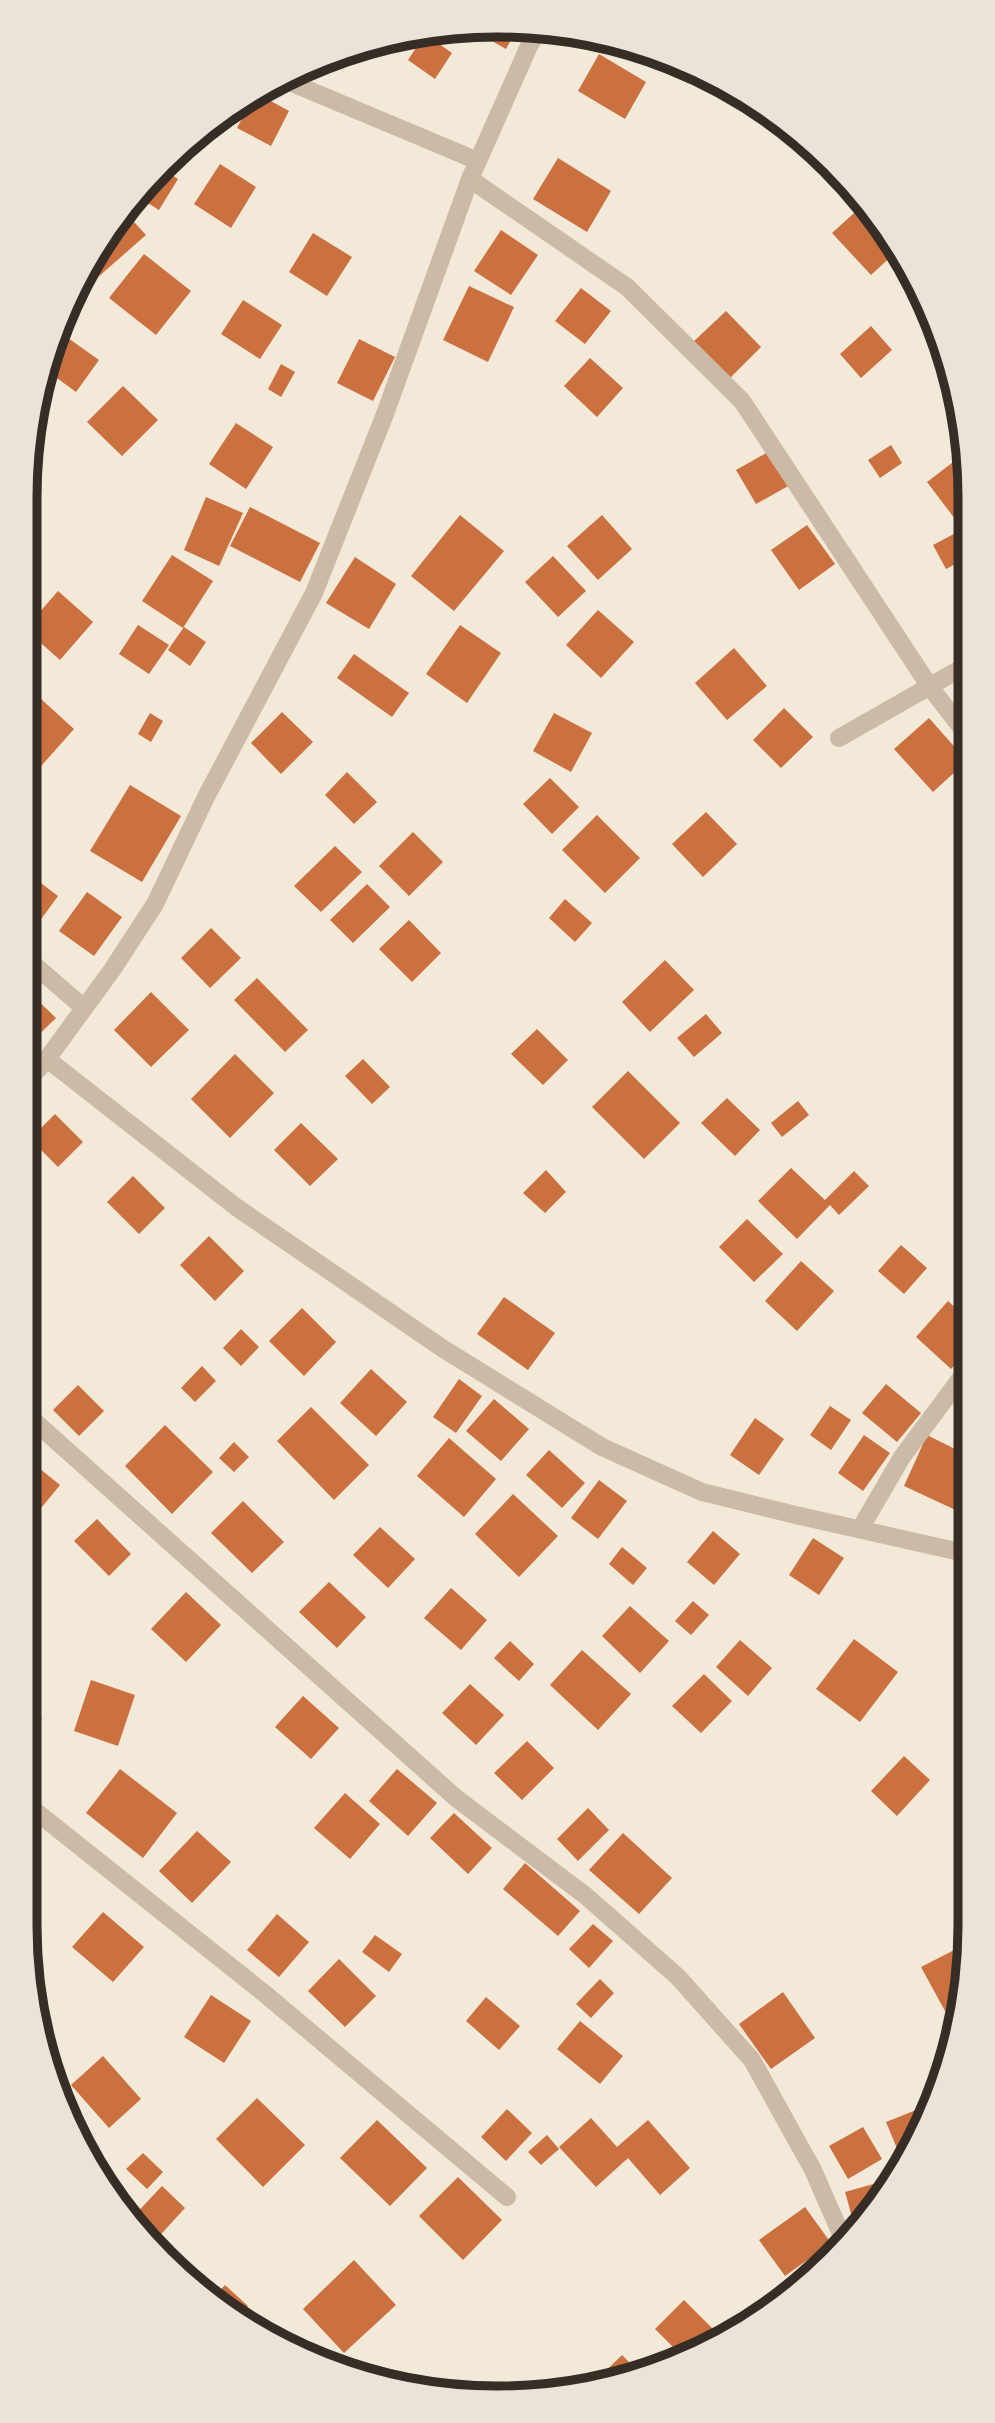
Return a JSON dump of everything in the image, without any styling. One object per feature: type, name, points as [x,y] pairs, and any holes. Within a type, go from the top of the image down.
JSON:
[{"type":"street","points":[[37,1070],[84,1008],[155,904],[206,797],[314,593],[385,414],[470,179],[534,39]]},
{"type":"street","points":[[294,84],[478,161]]},
{"type":"street","points":[[470,179],[627,287],[742,401],[930,687],[958,723]]},
{"type":"street","points":[[839,738],[958,670]]},
{"type":"street","points":[[37,967],[84,1008]]},
{"type":"street","points":[[47,1059],[236,1207],[442,1348],[602,1447],[702,1492],[958,1551]]},
{"type":"street","points":[[860,1529],[902,1457],[958,1382]]},
{"type":"street","points":[[37,1424],[456,1798],[586,1896],[678,1978],[752,2060],[813,2170],[840,2233]]},
{"type":"street","points":[[37,1812],[265,1994],[507,2197]]},
{"type":"building","points":[[485,37],[512,37],[506,49]]},
{"type":"building","points":[[435,41],[452,53],[435,79],[408,60],[418,44]]},
{"type":"building","points":[[599,54],[646,82],[625,119],[578,91]]},
{"type":"building","points":[[266,99],[289,111],[271,146],[237,128],[246,111]]},
{"type":"building","points":[[558,158],[611,191],[587,232],[533,199]]},
{"type":"building","points":[[220,164],[256,187],[231,228],[194,204]]},
{"type":"building","points":[[170,174],[178,179],[159,210],[145,201]]},
{"type":"building","points":[[857,210],[891,257],[871,275],[832,233]]},
{"type":"building","points":[[131,219],[146,235],[97,278],[94,275],[98,267]]},
{"type":"building","points":[[501,230],[538,255],[511,295],[474,271]]},
{"type":"building","points":[[313,233],[352,257],[327,296],[289,272]]},
{"type":"building","points":[[144,254],[191,291],[156,335],[109,298]]},
{"type":"building","points":[[469,286],[514,307],[488,362],[443,340]]},
{"type":"building","points":[[581,288],[611,311],[585,344],[555,321]]},
{"type":"building","points":[[243,300],[282,325],[260,359],[221,334]]},
{"type":"building","points":[[726,311],[761,347],[728,380],[692,343]]},
{"type":"building","points":[[871,326],[892,350],[861,378],[840,354]]},
{"type":"building","points":[[68,338],[99,360],[76,392],[53,375],[62,347]]},
{"type":"building","points":[[359,339],[395,357],[373,401],[337,383]]},
{"type":"building","points":[[590,358],[623,388],[597,417],[564,386]]},
{"type":"building","points":[[281,364],[295,372],[281,397],[268,389]]},
{"type":"building","points":[[123,386],[158,420],[122,456],[87,422]]},
{"type":"building","points":[[236,423],[273,447],[246,489],[209,464]]},
{"type":"building","points":[[891,445],[902,463],[880,478],[868,460]]},
{"type":"building","points":[[770,451],[790,485],[756,504],[736,470]]},
{"type":"building","points":[[956,460],[958,517],[955,519],[927,482]]},
{"type":"building","points":[[206,497],[243,513],[219,566],[184,550]]},
{"type":"building","points":[[250,507],[320,543],[300,582],[230,546]]},
{"type":"building","points":[[460,515],[504,551],[454,611],[411,576]]},
{"type":"building","points":[[602,515],[632,549],[598,580],[567,546]]},
{"type":"building","points":[[807,525],[835,564],[799,590],[771,550]]},
{"type":"building","points":[[958,532],[958,563],[946,569],[933,545]]},
{"type":"building","points":[[172,555],[213,581],[183,628],[142,601]]},
{"type":"building","points":[[553,556],[586,591],[558,617],[525,582]]},
{"type":"building","points":[[355,557],[396,584],[369,629],[326,603]]},
{"type":"building","points":[[58,591],[93,622],[60,660],[37,640],[37,615]]},
{"type":"building","points":[[598,610],[634,642],[601,678],[566,645]]},
{"type":"building","points":[[138,625],[169,645],[149,674],[119,654]]},
{"type":"building","points":[[460,625],[501,653],[467,703],[426,674]]},
{"type":"building","points":[[184,627],[206,642],[190,666],[168,650]]},
{"type":"building","points":[[734,648],[767,686],[727,720],[695,683]]},
{"type":"building","points":[[354,654],[409,693],[392,717],[337,678]]},
{"type":"building","points":[[37,695],[74,729],[37,771]]},
{"type":"building","points":[[784,708],[813,737],[781,768],[753,740]]},
{"type":"building","points":[[282,712],[313,742],[281,774],[251,743]]},
{"type":"building","points":[[150,713],[163,721],[151,742],[138,734]]},
{"type":"building","points":[[554,713],[592,733],[571,772],[533,751]]},
{"type":"building","points":[[929,718],[958,751],[958,769],[933,792],[894,749]]},
{"type":"building","points":[[347,772],[377,802],[354,824],[325,795]]},
{"type":"building","points":[[550,778],[579,807],[552,834],[523,804]]},
{"type":"building","points":[[130,785],[181,816],[142,882],[90,851]]},
{"type":"building","points":[[706,812],[737,844],[703,877],[672,844]]},
{"type":"building","points":[[597,815],[640,858],[605,893],[562,850]]},
{"type":"building","points":[[413,832],[443,862],[409,896],[379,866]]},
{"type":"building","points":[[335,846],[362,872],[321,912],[294,886]]},
{"type":"building","points":[[37,880],[58,896],[37,925]]},
{"type":"building","points":[[367,884],[390,907],[353,943],[330,920]]},
{"type":"building","points":[[87,892],[122,917],[94,956],[59,931]]},
{"type":"building","points":[[565,899],[592,923],[575,942],[549,918]]},
{"type":"building","points":[[409,920],[441,953],[412,982],[379,949]]},
{"type":"building","points":[[211,928],[241,958],[210,988],[181,958]]},
{"type":"building","points":[[665,960],[694,990],[650,1032],[622,1002]]},
{"type":"building","points":[[257,978],[308,1030],[285,1052],[234,1000]]},
{"type":"building","points":[[151,992],[189,1030],[151,1067],[114,1030]]},
{"type":"building","points":[[37,1000],[56,1018],[37,1036]]},
{"type":"building","points":[[706,1014],[722,1033],[694,1057],[677,1038]]},
{"type":"building","points":[[537,1029],[568,1060],[543,1085],[511,1054]]},
{"type":"building","points":[[235,1054],[274,1093],[230,1138],[191,1099]]},
{"type":"building","points":[[363,1059],[390,1087],[372,1104],[345,1076]]},
{"type":"building","points":[[628,1071],[680,1123],[644,1159],[592,1107]]},
{"type":"building","points":[[727,1098],[760,1130],[735,1156],[701,1123]]},
{"type":"building","points":[[798,1101],[809,1115],[782,1137],[771,1123]]},
{"type":"building","points":[[55,1114],[83,1142],[58,1167],[37,1146],[37,1132]]},
{"type":"building","points":[[301,1123],[338,1159],[310,1186],[274,1150]]},
{"type":"building","points":[[791,1168],[825,1200],[854,1171],[869,1186],[839,1215],[830,1205],[797,1239],[758,1201]]},
{"type":"building","points":[[546,1170],[566,1192],[545,1213],[523,1193]]},
{"type":"building","points":[[133,1176],[165,1208],[139,1234],[107,1202]]},
{"type":"building","points":[[747,1219],[783,1254],[754,1282],[719,1247]]},
{"type":"building","points":[[209,1236],[244,1271],[215,1301],[180,1265]]},
{"type":"building","points":[[901,1245],[927,1268],[904,1294],[878,1271]]},
{"type":"building","points":[[801,1261],[834,1291],[797,1331],[765,1301]]},
{"type":"building","points":[[504,1297],[555,1333],[528,1370],[477,1334]]},
{"type":"building","points":[[948,1301],[958,1310],[958,1362],[951,1369],[916,1337]]},
{"type":"building","points":[[302,1308],[336,1342],[304,1376],[269,1341]]},
{"type":"building","points":[[241,1329],[259,1347],[241,1366],[223,1348]]},
{"type":"building","points":[[202,1366],[216,1381],[195,1402],[181,1388]]},
{"type":"building","points":[[371,1369],[407,1402],[376,1436],[340,1403]]},
{"type":"building","points":[[459,1379],[482,1396],[456,1433],[433,1417]]},
{"type":"building","points":[[886,1384],[921,1413],[897,1442],[862,1413]]},
{"type":"building","points":[[78,1385],[104,1411],[79,1436],[53,1410]]},
{"type":"building","points":[[494,1399],[529,1429],[501,1461],[466,1431]]},
{"type":"building","points":[[830,1406],[851,1420],[831,1450],[810,1435]]},
{"type":"building","points":[[311,1407],[369,1465],[334,1500],[277,1441]]},
{"type":"building","points":[[755,1418],[784,1439],[759,1475],[730,1455]]},
{"type":"building","points":[[165,1425],[213,1472],[172,1514],[125,1466]]},
{"type":"building","points":[[864,1435],[890,1453],[863,1491],[838,1473]]},
{"type":"building","points":[[927,1435],[958,1450],[958,1511],[904,1486]]},
{"type":"building","points":[[449,1438],[496,1479],[464,1517],[417,1476]]},
{"type":"building","points":[[234,1442],[249,1457],[234,1472],[219,1458]]},
{"type":"building","points":[[549,1450],[585,1483],[562,1508],[526,1475]]},
{"type":"building","points":[[37,1466],[60,1485],[37,1513]]},
{"type":"building","points":[[599,1480],[627,1501],[598,1539],[571,1518]]},
{"type":"building","points":[[513,1494],[558,1536],[519,1577],[475,1534]]},
{"type":"building","points":[[243,1501],[284,1542],[252,1573],[211,1533]]},
{"type":"building","points":[[97,1519],[131,1554],[109,1576],[74,1541]]},
{"type":"building","points":[[380,1527],[415,1559],[388,1588],[353,1555]]},
{"type":"building","points":[[713,1531],[740,1554],[714,1585],[687,1562]]},
{"type":"building","points":[[813,1538],[844,1558],[819,1595],[789,1575]]},
{"type":"building","points":[[622,1547],[647,1568],[633,1585],[609,1564]]},
{"type":"building","points":[[329,1582],[366,1617],[337,1648],[299,1612]]},
{"type":"building","points":[[451,1588],[487,1620],[461,1650],[424,1618]]},
{"type":"building","points":[[186,1592],[221,1625],[186,1662],[151,1629]]},
{"type":"building","points":[[693,1601],[709,1615],[691,1635],[675,1621]]},
{"type":"building","points":[[630,1606],[669,1641],[640,1673],[602,1636]]},
{"type":"building","points":[[854,1639],[898,1672],[860,1722],[816,1689]]},
{"type":"building","points":[[740,1640],[772,1668],[748,1696],[716,1667]]},
{"type":"building","points":[[510,1641],[534,1664],[519,1681],[494,1658]]},
{"type":"building","points":[[582,1650],[631,1694],[598,1730],[550,1685]]},
{"type":"building","points":[[704,1674],[732,1701],[701,1733],[672,1706]]},
{"type":"building","points":[[91,1680],[135,1695],[118,1746],[74,1731]]},
{"type":"building","points":[[470,1684],[504,1715],[476,1745],[442,1713]]},
{"type":"building","points":[[303,1696],[339,1728],[311,1759],[275,1727]]},
{"type":"building","points":[[527,1741],[554,1768],[522,1800],[494,1773]]},
{"type":"building","points":[[904,1756],[930,1780],[897,1816],[871,1791]]},
{"type":"building","points":[[120,1769],[177,1813],[143,1858],[86,1813]]},
{"type":"building","points":[[397,1769],[437,1803],[408,1836],[369,1801]]},
{"type":"building","points":[[345,1793],[380,1824],[350,1859],[314,1828]]},
{"type":"building","points":[[588,1808],[609,1830],[578,1861],[557,1839]]},
{"type":"building","points":[[454,1813],[492,1848],[468,1874],[430,1838]]},
{"type":"building","points":[[197,1831],[231,1862],[192,1903],[159,1871]]},
{"type":"building","points":[[623,1833],[672,1878],[639,1914],[589,1870]]},
{"type":"building","points":[[525,1863],[580,1911],[558,1936],[503,1889]]},
{"type":"building","points":[[103,1912],[144,1947],[113,1982],[72,1947]]},
{"type":"building","points":[[277,1914],[309,1942],[279,1977],[247,1950]]},
{"type":"building","points":[[593,1924],[613,1941],[589,1968],[569,1949]]},
{"type":"building","points":[[375,1935],[402,1954],[389,1972],[362,1952]]},
{"type":"building","points":[[957,1948],[950,2008],[945,2011],[921,1967]]},
{"type":"building","points":[[339,1959],[376,1996],[345,2027],[308,1991]]},
{"type":"building","points":[[600,1979],[614,1993],[591,2018],[576,2004]]},
{"type":"building","points":[[783,1992],[815,2038],[771,2069],[739,2024]]},
{"type":"building","points":[[211,1995],[251,2021],[224,2063],[184,2037]]},
{"type":"building","points":[[486,1997],[520,2026],[499,2050],[466,2021]]},
{"type":"building","points":[[580,2021],[623,2056],[600,2084],[557,2049]]},
{"type":"building","points":[[103,2056],[141,2099],[109,2128],[71,2085]]},
{"type":"building","points":[[257,2098],[305,2145],[263,2187],[216,2139]]},
{"type":"building","points":[[920,2108],[899,2153],[886,2122]]},
{"type":"building","points":[[507,2109],[532,2133],[506,2161],[481,2137]]},
{"type":"building","points":[[591,2118],[617,2147],[648,2120],[690,2168],[660,2195],[628,2158],[596,2187],[559,2147]]},
{"type":"building","points":[[377,2120],[427,2168],[390,2206],[340,2158]]},
{"type":"building","points":[[863,2127],[882,2159],[848,2179],[829,2146]]},
{"type":"building","points":[[547,2135],[559,2149],[541,2165],[528,2152]]},
{"type":"building","points":[[143,2153],[163,2172],[147,2189],[126,2169]]},
{"type":"building","points":[[458,2177],[502,2220],[463,2260],[419,2216]]},
{"type":"building","points":[[880,2182],[853,2219],[845,2192]]},
{"type":"building","points":[[162,2186],[185,2208],[159,2237],[137,2212]]},
{"type":"building","points":[[805,2207],[831,2243],[785,2276],[759,2240]]},
{"type":"building","points":[[354,2260],[396,2305],[344,2353],[303,2309]]},
{"type":"building","points":[[225,2285],[248,2306],[244,2310],[219,2292]]},
{"type":"building","points":[[684,2300],[715,2331],[676,2350],[655,2329]]},
{"type":"building","points":[[622,2355],[633,2366],[617,2371],[603,2374]]}]
